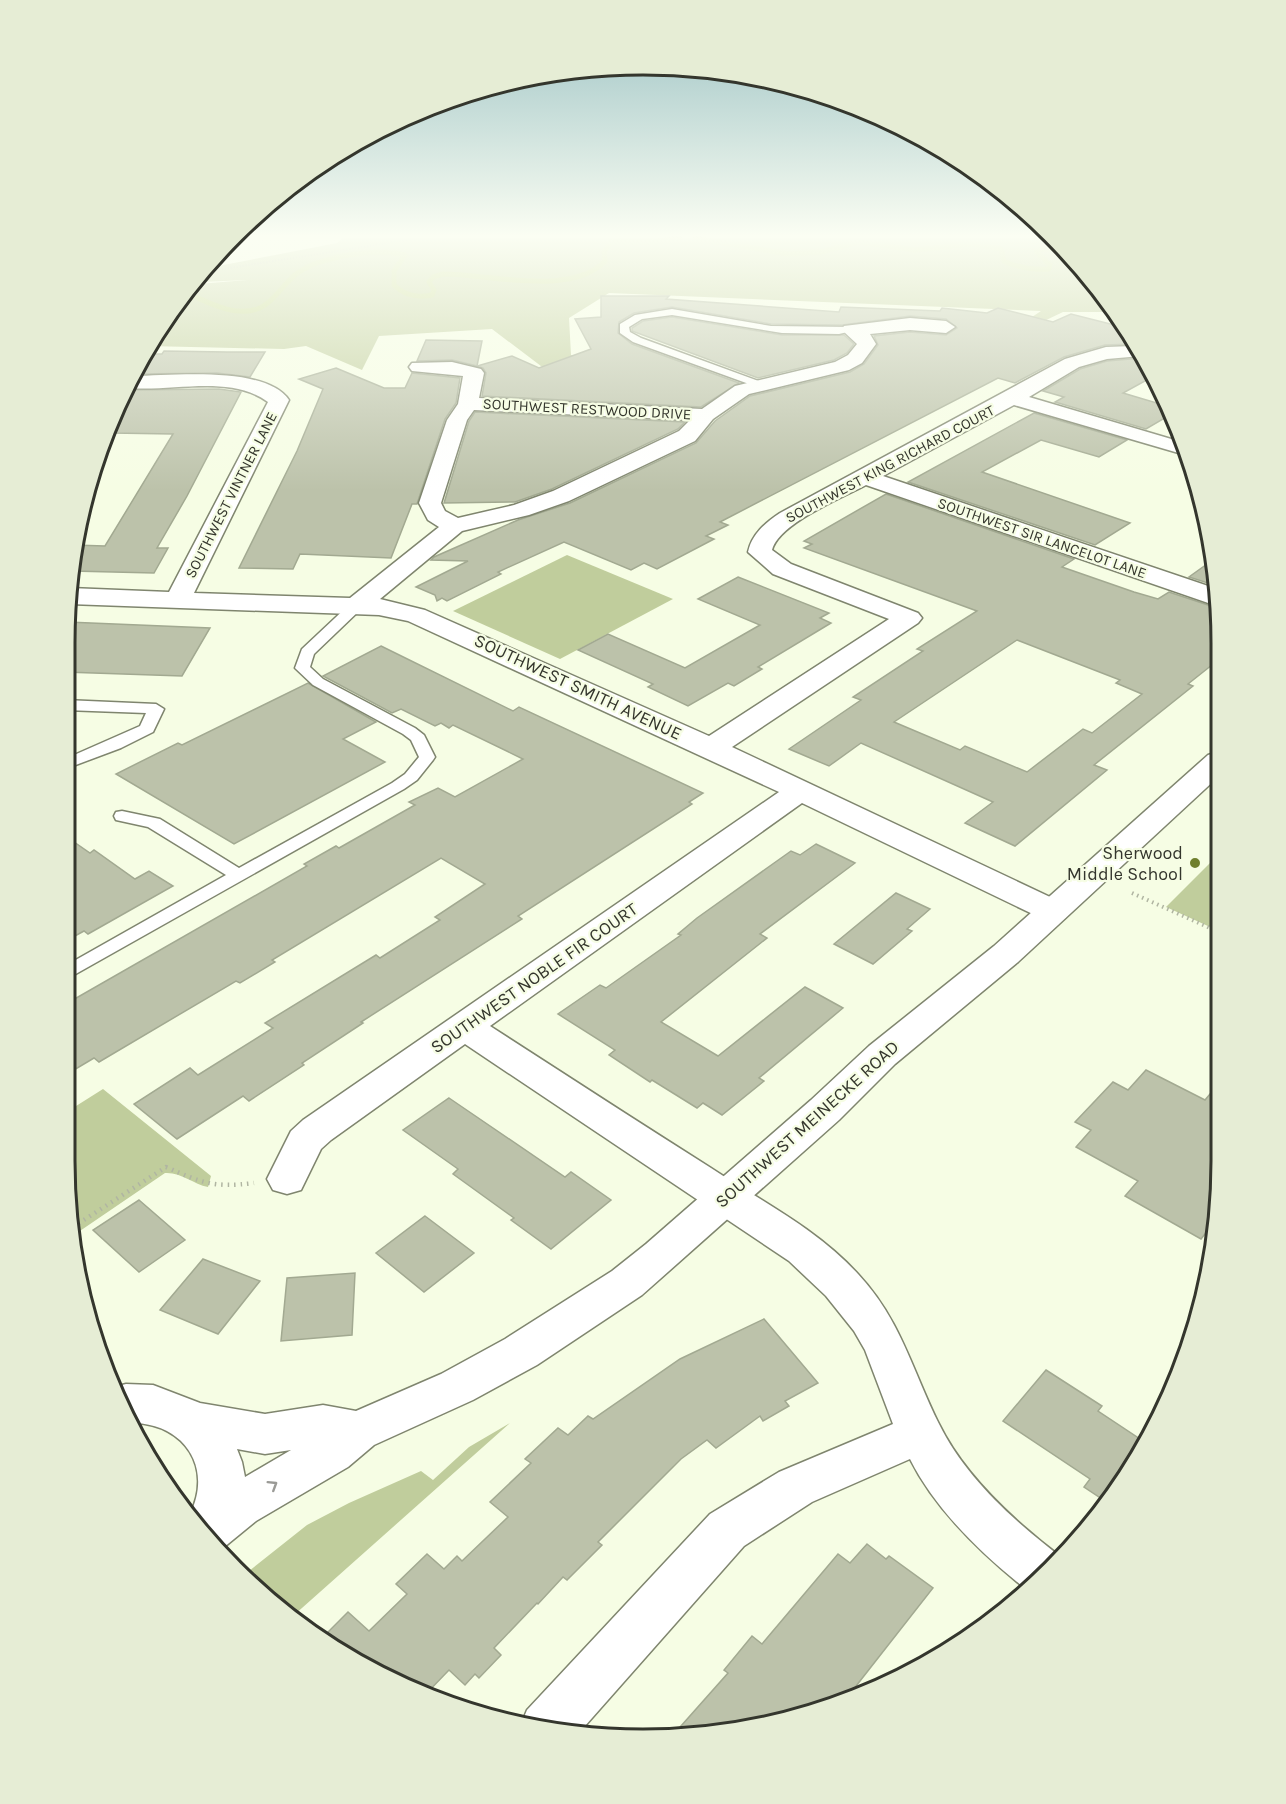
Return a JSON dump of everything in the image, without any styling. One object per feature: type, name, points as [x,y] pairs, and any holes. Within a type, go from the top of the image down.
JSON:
[{"type":"street","points":[[851,330],[910,324],[946,327]]},
{"type":"street","points":[[356,606],[454,526],[521,510],[561,496],[687,436],[706,415],[731,395],[760,385],[818,372],[855,359],[867,344],[862,336],[851,330]]},
{"type":"street","name":"SOUTHWEST KING RICHARD COURT","points":[[711,748],[909,618],[782,569],[760,552],[761,542],[770,531],[788,518],[866,478],[1072,363],[1088,357],[1130,352]]},
{"type":"street","points":[[419,367],[452,368],[474,374],[468,404],[457,420],[430,502],[436,515],[454,526]]},
{"type":"street","name":"SOUTHWEST VINTNER LANE","points":[[139,382],[243,383],[265,388],[279,400],[178,598]]},
{"type":"street","points":[[1012,398],[1176,447]]},
{"type":"street","name":"SOUTHWEST RESTWOOD DRIVE","points":[[468,404],[706,415]]},
{"type":"street","name":"SOUTHWEST SIR LANCELOT LANE","points":[[866,478],[1209,595]]},
{"type":"street","name":"SOUTHWEST SMITH AVENUE","points":[[77,596],[379,607],[416,615],[711,748],[798,792],[1053,911]]},
{"type":"street","name":"SOUTHWEST MEINECKE ROAD","points":[[210,1528],[268,1488],[331,1453],[358,1431],[457,1388],[521,1352],[578,1317],[661,1256],[825,1110],[882,1055],[1006,954],[1211,767]]},
{"type":"street","name":"SOUTHWEST NOBLE FIR COURT","points":[[287,1179],[305,1141],[316,1130],[798,792]]},
{"type":"street","points":[[466,1027],[797,1246],[834,1277],[858,1302],[884,1339],[920,1434],[947,1475],[997,1534],[1039,1569]]},
{"type":"street","points":[[129,1402],[168,1408],[192,1421],[209,1438],[218,1453],[221,1468],[220,1503],[208,1527]]},
{"type":"street","points":[[192,1421],[265,1434],[323,1425],[358,1431]]},
{"type":"street","points":[[553,1721],[727,1530],[748,1513],[771,1497],[812,1478],[920,1434]]},
{"type":"lane","points":[[628,322],[624,326],[625,333],[637,340],[760,385]]},
{"type":"lane","points":[[732,322],[782,330],[851,330]]},
{"type":"lane","points":[[75,968],[398,786],[411,777],[427,757],[418,738],[409,731],[318,682],[302,669],[307,652],[356,606]]},
{"type":"lane","points":[[75,705],[156,709],[147,729],[115,745],[75,760]]},
{"type":"lane","points":[[122,816],[154,823],[238,875]]},
{"type":"path","points":[[1132,893],[1211,928]]},
{"type":"path","points":[[79,1223],[166,1167],[202,1183],[224,1187],[287,1179]]},
{"type":"green space","points":[[174,322],[569,322],[571,355],[645,380],[562,382],[492,329],[379,336],[362,370],[306,346],[284,349],[159,346]]},
{"type":"green space","points":[[567,555],[673,599],[560,659],[453,611]]},
{"type":"green space","points":[[1211,862],[1211,927],[1166,907]]},
{"type":"green space","points":[[103,1089],[211,1176],[208,1187],[176,1174],[165,1173],[80,1231],[76,1198],[75,1107]]},
{"type":"green space","points":[[510,1423],[297,1612],[249,1571],[307,1525],[349,1503],[421,1471],[433,1480],[469,1447]]},
{"type":"building","points":[[577,322],[619,322],[618,333],[632,344],[739,383],[701,407],[482,396],[486,373],[483,368],[477,366],[512,356],[539,368],[591,349]]},
{"type":"building","points":[[641,322],[704,322],[782,335],[844,335],[854,344],[847,353],[834,360],[758,378],[632,331],[632,328]]},
{"type":"building","points":[[760,322],[863,322],[842,325]]},
{"type":"building","points":[[950,322],[1103,322],[1113,325],[1126,344],[1105,345],[1064,357],[1015,383],[998,378],[720,522],[728,525],[706,536],[714,539],[657,569],[644,563],[631,570],[564,542],[498,572],[501,574],[447,601],[442,598],[437,601],[435,595],[416,587],[468,561],[431,560],[434,557],[518,520],[570,503],[696,443],[715,421],[750,396],[850,372],[864,364],[878,345],[874,336],[910,332],[946,335],[957,328]]},
{"type":"building","points":[[426,340],[482,341],[477,366],[452,360],[417,361]]},
{"type":"building","points":[[164,351],[265,352],[250,377],[217,373],[143,374],[154,354],[162,354]]},
{"type":"building","points":[[1135,359],[1146,380],[1123,393],[1157,403],[1164,418],[1146,429],[1055,402],[1064,397],[1043,391],[1080,369],[1107,361]]},
{"type":"building","points":[[336,368],[384,388],[405,388],[412,373],[460,378],[456,403],[445,419],[417,504],[412,504],[391,558],[300,554],[293,569],[239,568],[297,451],[323,389],[299,379]]},
{"type":"building","points":[[219,389],[241,392],[157,548],[168,548],[154,573],[80,571],[84,545],[105,546],[173,434],[115,433],[135,390]]},
{"type":"building","points":[[475,412],[685,422],[678,429],[552,489],[515,502],[444,503],[469,421]]},
{"type":"building","points":[[1034,413],[1127,440],[1099,457],[1041,440],[982,472],[1130,523],[1095,545],[908,482]]},
{"type":"building","points":[[886,494],[1074,559],[1062,567],[1134,592],[1158,599],[1169,592],[1210,606],[1211,666],[1188,684],[1193,686],[1094,765],[1107,770],[1015,846],[965,823],[993,802],[861,743],[829,766],[789,749],[861,700],[853,697],[923,651],[917,649],[977,611],[804,548],[812,544],[804,541]],"holes":[[[1017,640],[1120,680],[1116,683],[1142,694],[1092,733],[1083,729],[1027,772],[965,746],[960,750],[894,722]]]},
{"type":"building","points":[[1205,565],[1208,583],[1189,577]]},
{"type":"building","points":[[738,577],[829,613],[820,618],[831,623],[758,667],[762,669],[734,686],[728,683],[688,706],[648,687],[653,684],[578,650],[608,634],[685,668],[760,625],[698,599]]},
{"type":"building","points":[[76,622],[210,628],[182,676],[75,672]]},
{"type":"building","points":[[381,646],[513,711],[519,707],[703,793],[689,802],[692,804],[518,916],[522,919],[361,1022],[363,1023],[302,1063],[304,1065],[249,1101],[243,1096],[177,1139],[134,1104],[190,1068],[198,1075],[273,1028],[265,1023],[376,955],[380,958],[440,920],[435,917],[485,884],[441,858],[272,960],[275,962],[240,983],[236,981],[99,1062],[94,1058],[75,1069],[75,999],[307,866],[304,864],[336,846],[339,848],[415,805],[409,802],[438,788],[455,797],[523,759],[453,725],[449,728],[441,723],[435,726],[401,709],[392,713],[323,676]]},
{"type":"building","points":[[308,683],[376,722],[343,739],[385,762],[234,844],[116,774],[178,743],[182,745]]},
{"type":"building","points":[[75,843],[90,853],[94,850],[135,879],[149,871],[173,886],[88,934],[84,931],[75,936]]},
{"type":"building","points":[[816,844],[855,863],[760,934],[767,938],[661,1022],[718,1056],[805,987],[843,1008],[759,1078],[764,1081],[722,1115],[703,1103],[697,1108],[652,1080],[650,1082],[609,1055],[615,1050],[558,1014],[600,985],[606,988],[681,935],[678,934],[697,918],[791,851],[800,855]]},
{"type":"building","points":[[896,893],[930,909],[907,929],[912,931],[873,964],[834,944]]},
{"type":"building","points":[[1146,1070],[1205,1100],[1211,1093],[1210,1198],[1206,1232],[1201,1239],[1125,1196],[1138,1181],[1076,1147],[1091,1130],[1075,1122],[1113,1082],[1128,1090]]},
{"type":"building","points":[[449,1098],[565,1177],[571,1172],[611,1200],[551,1249],[511,1220],[514,1218],[453,1174],[458,1169],[403,1130]]},
{"type":"building","points":[[139,1200],[185,1240],[139,1272],[93,1230]]},
{"type":"building","points":[[425,1216],[474,1253],[424,1292],[376,1253]]},
{"type":"building","points":[[203,1259],[260,1281],[218,1334],[160,1310]]},
{"type":"building","points":[[355,1273],[352,1335],[281,1341],[287,1278]]},
{"type":"building","points":[[764,1319],[818,1383],[785,1401],[789,1406],[763,1421],[760,1416],[716,1448],[707,1440],[681,1459],[598,1542],[602,1545],[567,1580],[563,1577],[494,1648],[501,1655],[479,1678],[475,1674],[465,1685],[449,1670],[432,1688],[359,1653],[327,1633],[348,1612],[369,1631],[407,1594],[396,1584],[427,1554],[444,1569],[457,1556],[462,1561],[508,1517],[490,1502],[531,1463],[525,1459],[558,1428],[568,1435],[588,1416],[593,1419],[680,1359]]},
{"type":"building","points":[[1046,1370],[1102,1406],[1098,1411],[1139,1438],[1100,1498],[1084,1487],[1090,1479],[1003,1421]]},
{"type":"building","points":[[867,1544],[886,1559],[889,1556],[933,1588],[854,1688],[790,1710],[754,1718],[679,1728],[728,1673],[724,1670],[752,1636],[762,1644],[838,1554],[850,1563]]},
{"type":"place","name":"Sherwood Middle School","points":[[1195,863]]}]
